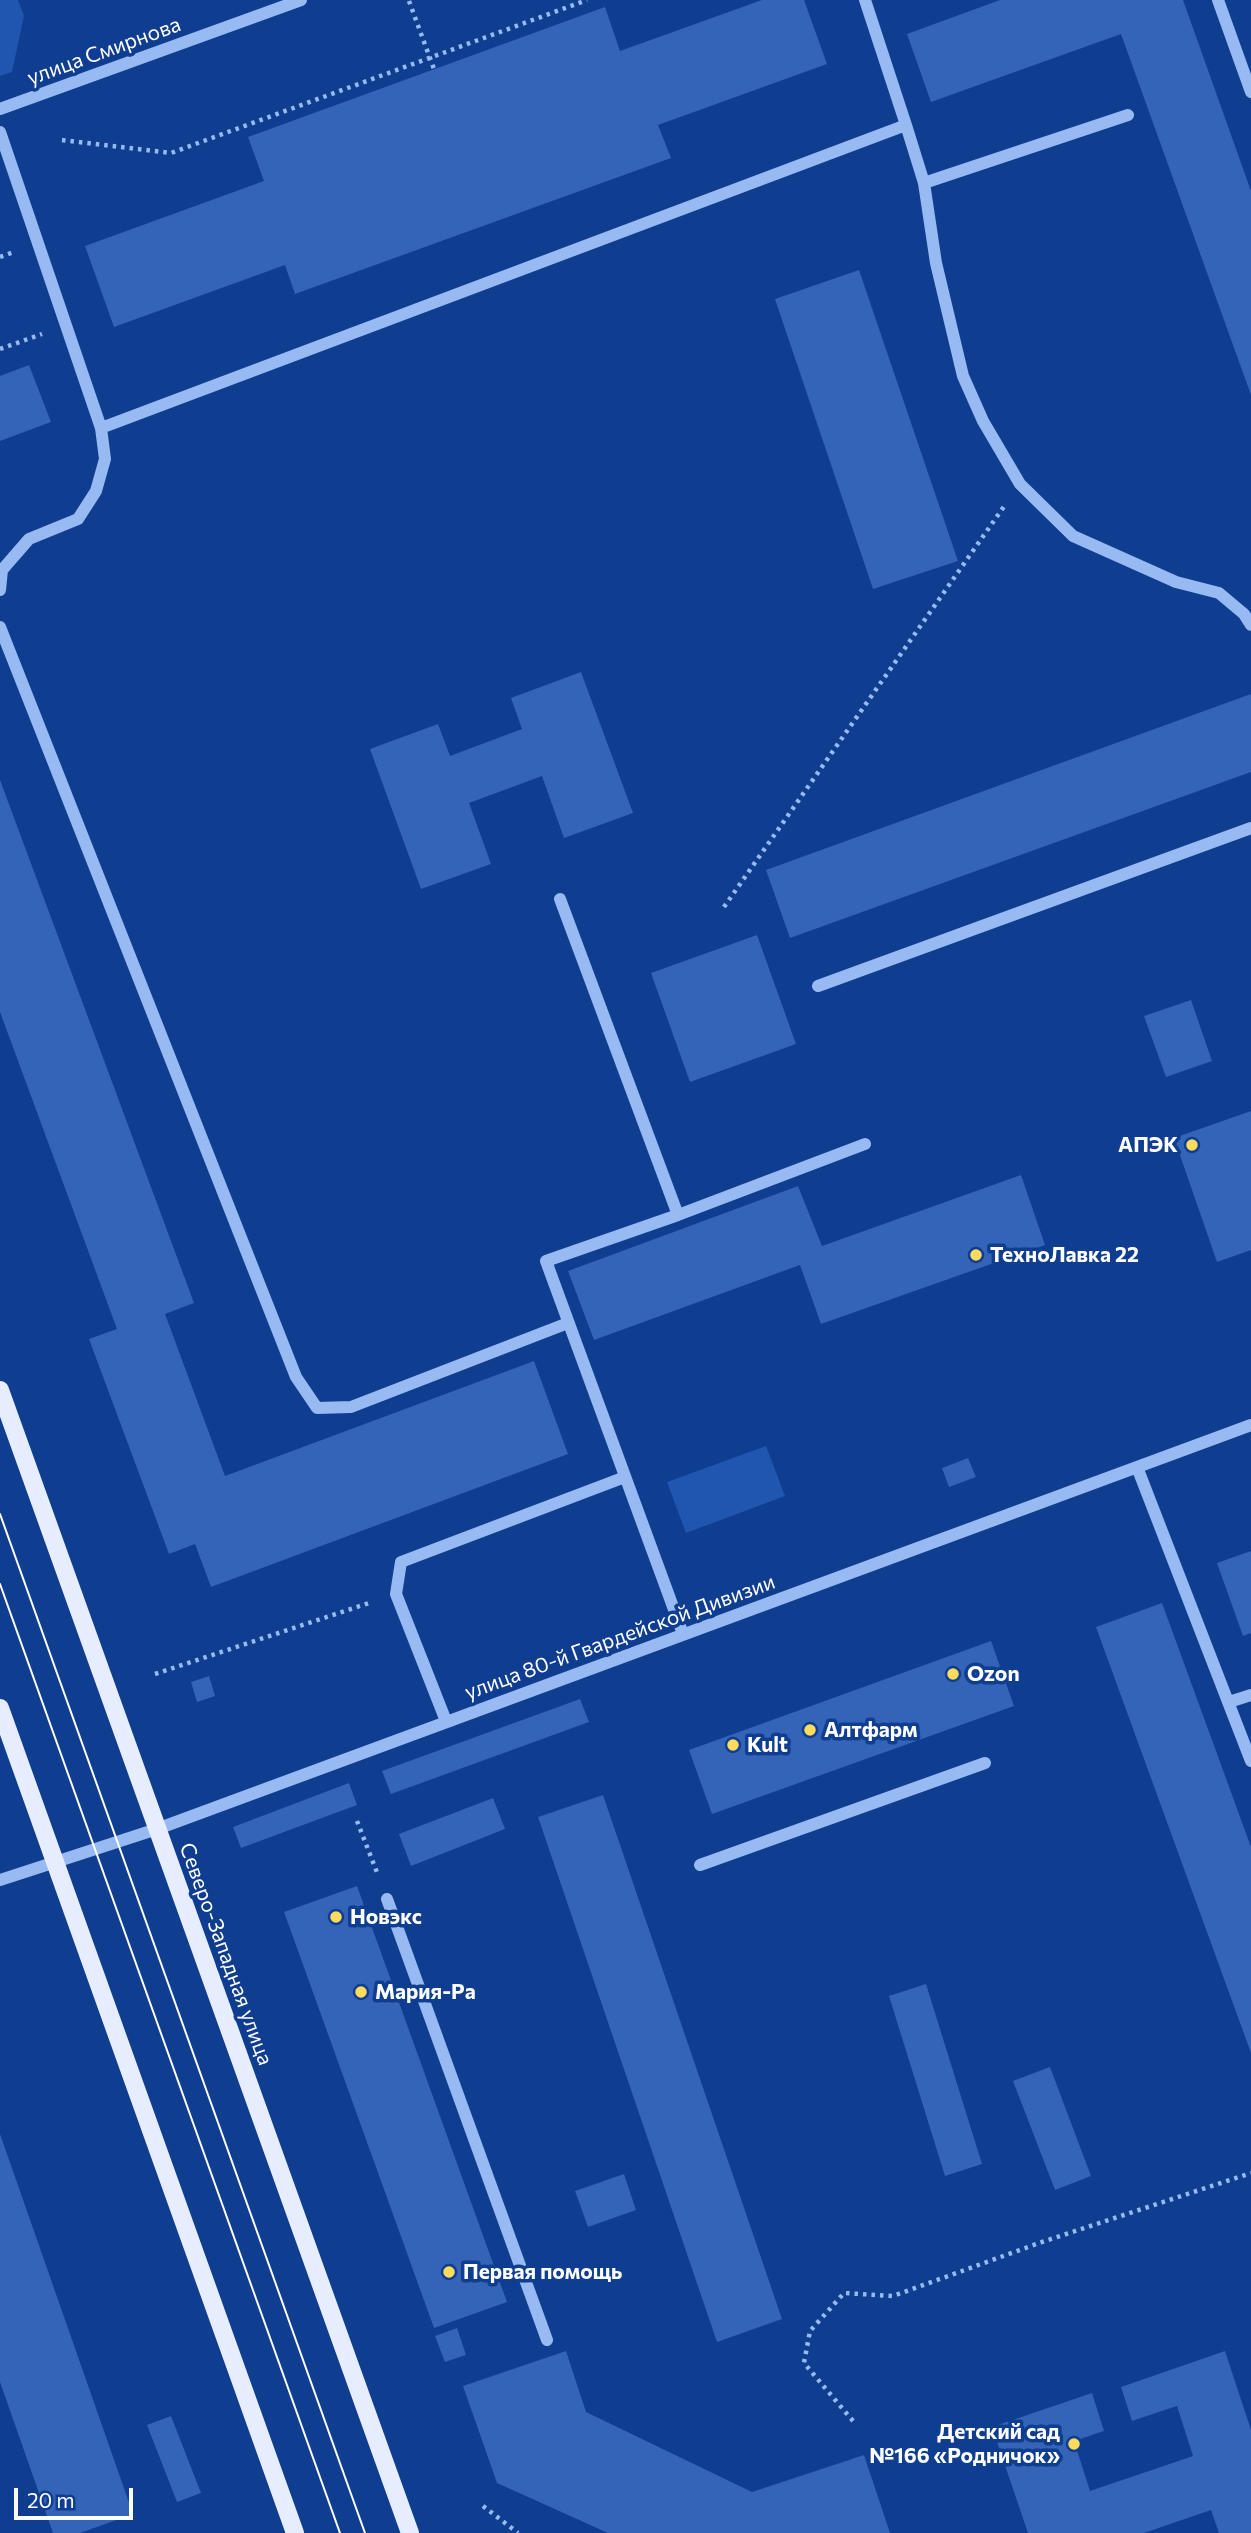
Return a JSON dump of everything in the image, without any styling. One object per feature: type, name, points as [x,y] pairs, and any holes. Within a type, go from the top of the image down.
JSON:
[{"type":"main road","name":"Северо-Западная улица","points":[[0,1390],[410,2533]]},
{"type":"main road","points":[[0,1708],[295,2533]]},
{"type":"street","name":"улица Смирнова","points":[[0,109],[300,0]]},
{"type":"street","points":[[1218,0],[1251,92]]},
{"type":"street","points":[[869,1],[924,183],[936,263],[963,376],[983,421],[1020,484],[1073,536],[1176,582],[1219,593],[1244,614],[1251,625]]},
{"type":"street","points":[[924,183],[1128,115]]},
{"type":"street","points":[[101,428],[906,124]]},
{"type":"street","points":[[0,132],[101,428],[105,459],[96,491],[78,519],[29,539],[2,570],[0,590]]},
{"type":"street","points":[[0,627],[296,1377],[317,1408],[351,1407],[568,1323]]},
{"type":"street","points":[[818,986],[1251,828]]},
{"type":"street","points":[[560,899],[678,1215]]},
{"type":"street","points":[[684,1634],[546,1261],[678,1215],[865,1144]]},
{"type":"street","name":"улица 80-й Гвардейской Дивизии","points":[[0,1880],[157,1829],[1251,1424]]},
{"type":"street","points":[[1137,1467],[1251,1761]]},
{"type":"street","points":[[446,1721],[396,1594],[401,1562],[625,1477]]},
{"type":"street","points":[[1229,1702],[1251,1695]]},
{"type":"street","points":[[700,1865],[985,1763]]},
{"type":"street","points":[[387,1899],[547,2340]]},
{"type":"path","points":[[62,140],[171,153],[587,0]]},
{"type":"path","points":[[409,1],[434,69]]},
{"type":"path","points":[[0,349],[66,325]]},
{"type":"path","points":[[724,907],[1020,484]]},
{"type":"path","points":[[155,1674],[396,1594]]},
{"type":"path","points":[[357,1821],[387,1899]]},
{"type":"path","points":[[853,2421],[804,2363],[810,2331],[844,2293],[893,2296],[1042,2242],[1251,2173]]},
{"type":"path","points":[[484,2506],[518,2533]]},
{"type":"shaded area","points":[[0,0],[18,0],[24,16],[12,72],[0,76]]},
{"type":"shaded area","points":[[766,1446],[785,1496],[686,1533],[667,1482]]},
{"type":"building","points":[[762,0],[804,0],[827,64],[658,125],[671,158],[295,294],[285,265],[114,327],[85,246],[264,181],[248,137],[605,7],[620,51]]},
{"type":"building","points":[[1000,0],[1183,0],[1251,191],[1251,395],[1121,34],[931,102],[907,34]]},
{"type":"building","points":[[859,270],[958,561],[873,589],[775,299]]},
{"type":"building","points":[[29,365],[51,422],[0,441],[0,376]]},
{"type":"building","points":[[581,672],[633,813],[564,838],[542,776],[469,803],[491,864],[421,889],[370,749],[438,724],[450,756],[522,729],[511,698]]},
{"type":"building","points":[[1251,694],[1251,772],[790,938],[766,870]]},
{"type":"building","points":[[0,780],[194,1303],[165,1314],[225,1476],[534,1361],[568,1454],[211,1587],[195,1544],[169,1554],[89,1339],[117,1329],[0,1012]]},
{"type":"building","points":[[757,935],[796,1044],[690,1082],[651,973]]},
{"type":"building","points":[[1191,1000],[1212,1061],[1166,1077],[1144,1016]]},
{"type":"building","points":[[1251,1111],[1251,1250],[1217,1262],[1174,1138]]},
{"type":"building","points":[[1021,1175],[1045,1245],[821,1324],[800,1265],[594,1340],[568,1271],[798,1186],[822,1246]]},
{"type":"building","points":[[968,1458],[976,1477],[949,1487],[942,1468]]},
{"type":"building","points":[[1251,1551],[1251,1633],[1243,1636],[1217,1563]]},
{"type":"building","points":[[1162,1603],[1251,1847],[1251,2053],[1096,1627]]},
{"type":"building","points":[[991,1641],[1014,1706],[712,1814],[689,1750]]},
{"type":"building","points":[[209,1676],[215,1696],[197,1702],[191,1682]]},
{"type":"building","points":[[580,1699],[589,1722],[391,1794],[382,1771]]},
{"type":"building","points":[[349,1783],[357,1805],[241,1848],[233,1827]]},
{"type":"building","points":[[603,1795],[782,2319],[717,2342],[538,1817]]},
{"type":"building","points":[[493,1798],[505,1829],[411,1866],[399,1834]]},
{"type":"building","points":[[357,1886],[507,2302],[434,2328],[284,1912]]},
{"type":"building","points":[[926,1984],[982,2164],[945,2176],[889,1996]]},
{"type":"building","points":[[1050,2067],[1091,2176],[1055,2190],[1013,2081]]},
{"type":"building","points":[[0,2134],[133,2514],[80,2533],[53,2533],[0,2382]]},
{"type":"building","points":[[624,2174],[636,2210],[588,2227],[575,2191]]},
{"type":"building","points":[[457,2328],[466,2355],[445,2362],[435,2336]]},
{"type":"building","points":[[566,2351],[586,2412],[752,2492],[864,2455],[890,2533],[608,2533],[497,2483],[463,2386]]},
{"type":"building","points":[[1225,2351],[1251,2430],[1251,2533],[1219,2533],[1211,2510],[1144,2533],[1028,2533],[992,2427],[1092,2393],[1104,2431],[1074,2441],[1090,2491],[1193,2456],[1177,2406],[1132,2421],[1121,2387]]},
{"type":"building","points":[[171,2416],[201,2493],[177,2502],[147,2425]]},
{"type":"tram line","points":[[0,1514],[365,2533]]},
{"type":"tram line","points":[[0,1584],[340,2533]]},
{"type":"place","name":"АПЭК","points":[[1192,1145]]},
{"type":"place","name":"ТехноЛавка 22","points":[[976,1255]]},
{"type":"place","name":"Ozon","points":[[953,1674]]},
{"type":"place","name":"Алтфарм","points":[[810,1730]]},
{"type":"place","name":"Kult","points":[[733,1745]]},
{"type":"place","name":"Новэкс","points":[[336,1917]]},
{"type":"place","name":"Мария-Ра","points":[[361,1992]]},
{"type":"place","name":"Первая помощь","points":[[449,2272]]},
{"type":"place","name":"Детский сад №166 «Родничок»","points":[[1074,2444]]}]
